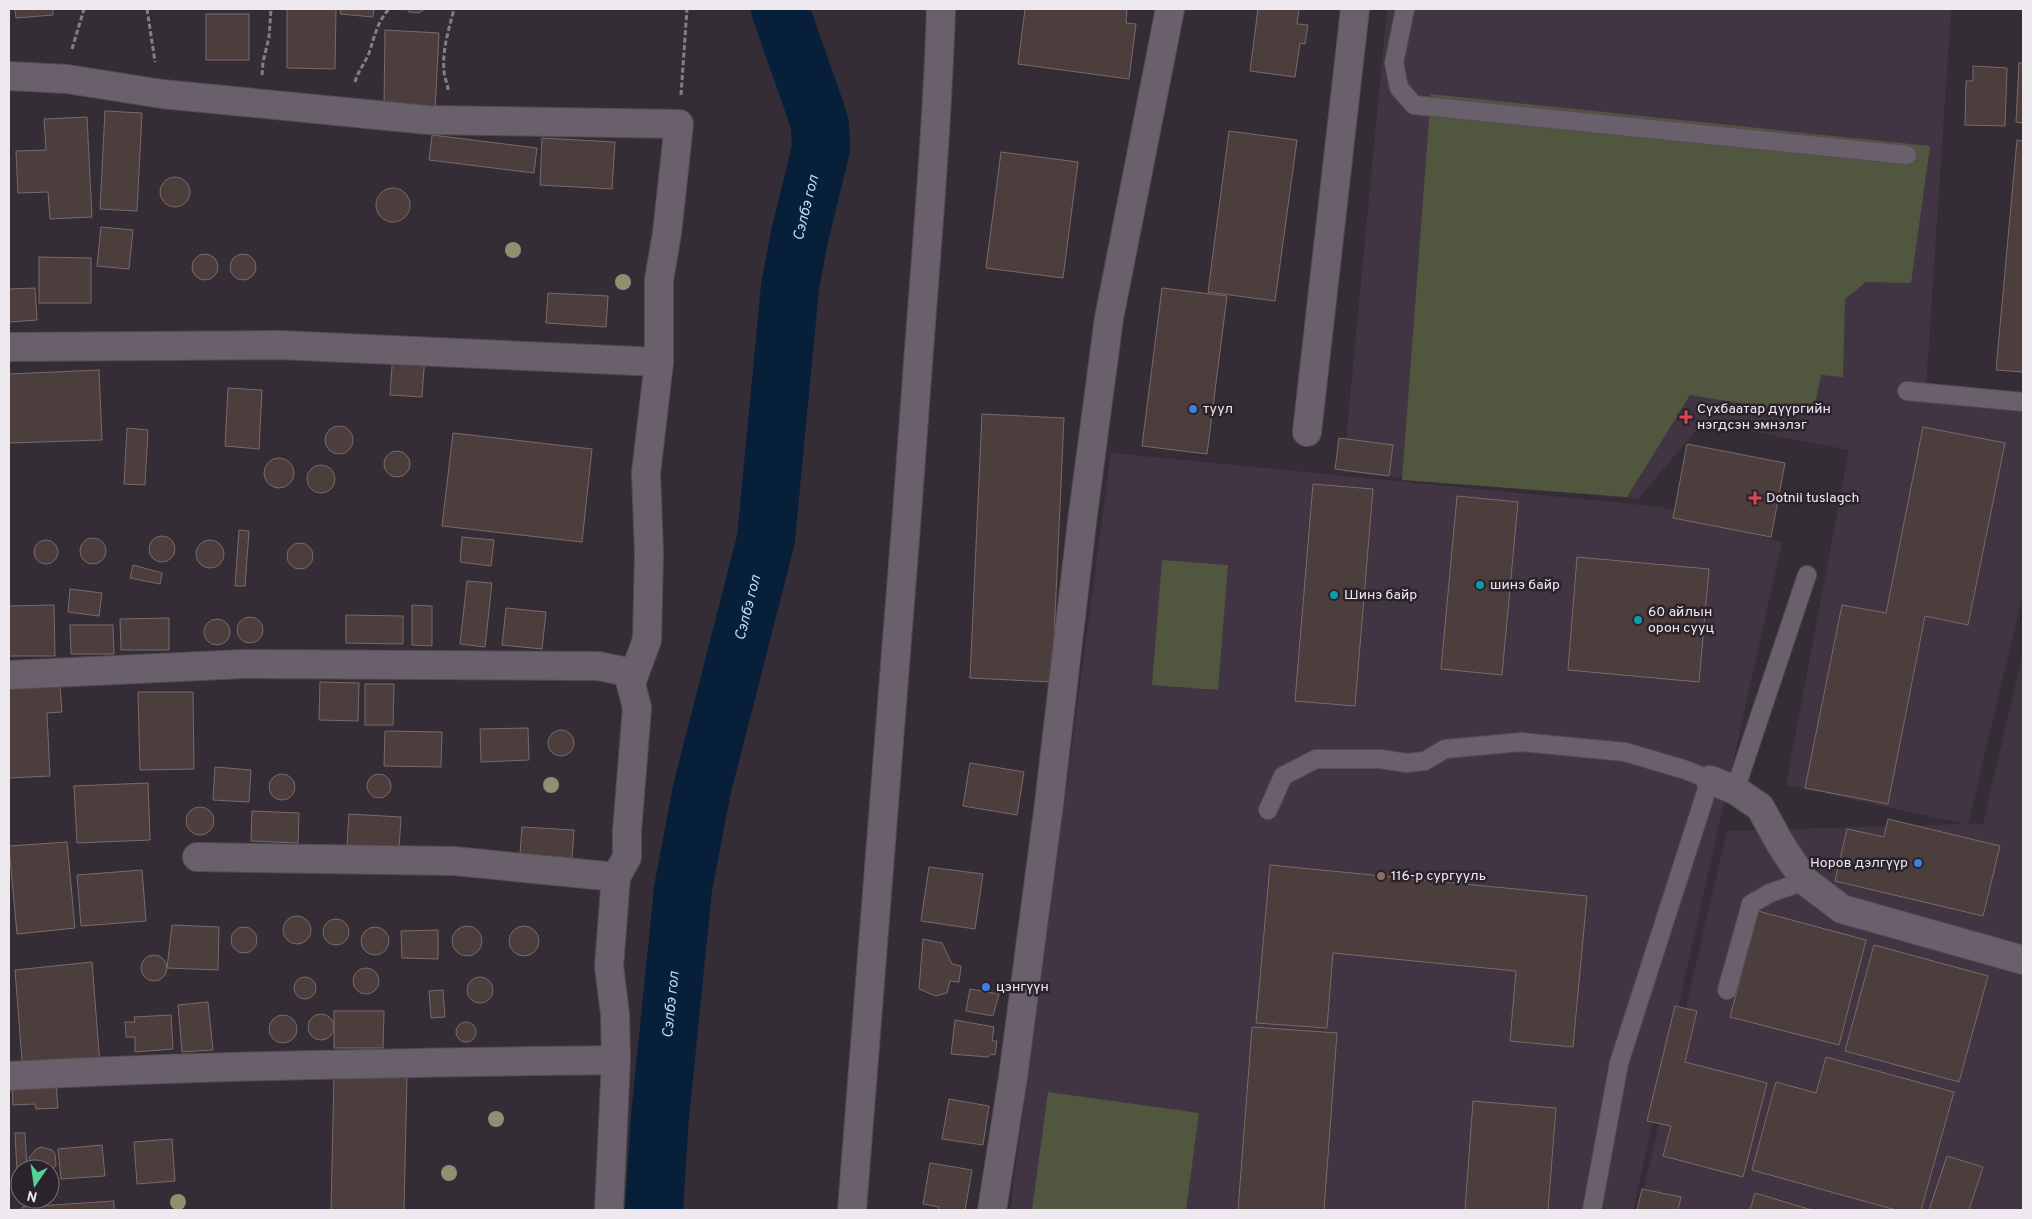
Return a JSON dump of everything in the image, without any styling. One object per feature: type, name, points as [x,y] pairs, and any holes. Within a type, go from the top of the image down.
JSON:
[{"type":"street","points":[[852,1210],[909,499],[937,116],[941,9]]},
{"type":"street","points":[[992,1210],[1013,1077],[1045,834],[1082,522],[1110,318],[1170,9]]},
{"type":"street","points":[[1307,432],[1355,9]]},
{"type":"street","points":[[9,76],[67,79],[162,94],[448,120],[546,123],[629,121],[679,124],[667,233],[659,280],[659,362],[646,473],[649,553],[647,640],[631,683]]},
{"type":"street","points":[[9,347],[279,345],[659,362]]},
{"type":"street","points":[[9,675],[244,664],[598,666],[628,672],[637,708],[626,830],[627,857],[616,876],[609,966],[615,1014],[616,1060],[609,1210]]},
{"type":"street","points":[[1710,780],[1736,790],[1760,807],[1781,846],[1805,881],[1842,909],[2023,960]]},
{"type":"street","points":[[196,857],[454,861],[616,876]]},
{"type":"street","points":[[9,1076],[119,1070],[256,1066],[616,1060]]},
{"type":"lane","points":[[1405,9],[1394,63],[1399,88],[1414,105],[1907,155]]},
{"type":"lane","points":[[1907,391],[2023,402]]},
{"type":"lane","points":[[1736,790],[1807,576]]},
{"type":"lane","points":[[1268,810],[1283,776],[1316,759],[1380,759],[1406,763],[1425,761],[1445,749],[1521,742],[1625,752],[1686,770],[1710,780],[1619,1063],[1592,1210]]},
{"type":"lane","points":[[1726,990],[1751,904],[1770,893],[1805,881]]},
{"type":"path","points":[[67,79],[76,32],[84,9]]},
{"type":"path","points":[[146,9],[162,94]]},
{"type":"path","points":[[262,103],[263,62],[270,37],[271,9]]},
{"type":"path","points":[[348,112],[357,74],[369,53],[372,38],[388,9]]},
{"type":"path","points":[[448,120],[448,84],[444,72],[446,43],[454,9]]},
{"type":"path","points":[[679,124],[687,9]]},
{"type":"shaded area","name":"Сүхбаатар дүүргийн нэгдсэн эмнэлэг","points":[[1387,9],[1951,9],[1925,402],[2023,412],[2023,594],[1968,824],[1983,824],[2023,652],[2023,1210],[1639,1210],[1727,831],[1965,824],[1786,785],[1849,450],[1703,422],[1638,499],[1343,472]]},
{"type":"shaded area","name":"116-р сургууль","points":[[1111,453],[1662,507],[1782,542],[1633,1210],[1010,1210]]},
{"type":"green space","points":[[1431,94],[1930,146],[1911,283],[1866,282],[1845,299],[1843,377],[1821,375],[1813,415],[1690,395],[1627,497],[1402,480]]},
{"type":"green space","points":[[1162,560],[1228,565],[1218,690],[1152,685]]},
{"type":"green space","points":[[1048,1092],[1199,1113],[1186,1210],[1032,1210]]},
{"type":"building","points":[[15,9],[53,9],[53,15],[16,18]]},
{"type":"building","points":[[287,9],[336,9],[335,69],[287,68]]},
{"type":"building","points":[[341,9],[374,9],[373,17],[340,14]]},
{"type":"building","points":[[407,9],[425,9],[419,13],[409,12]]},
{"type":"building","points":[[1025,9],[1127,9],[1126,23],[1136,24],[1129,79],[1018,64]]},
{"type":"building","points":[[1258,9],[1299,9],[1297,24],[1308,25],[1305,44],[1300,43],[1295,77],[1250,71]]},
{"type":"building","points":[[206,14],[249,14],[249,60],[206,60]]},
{"type":"building","points":[[385,30],[439,33],[435,110],[384,108]]},
{"type":"building","points":[[2019,63],[2023,63],[2023,123],[2016,122]]},
{"type":"building","points":[[1973,66],[2007,68],[2005,126],[1965,125],[1966,81],[1973,81]]},
{"type":"building","points":[[105,111],[142,113],[137,211],[100,209]]},
{"type":"building","points":[[87,117],[92,217],[50,219],[48,192],[18,193],[16,151],[46,150],[44,119]]},
{"type":"building","points":[[1229,131],[1297,140],[1275,301],[1208,292]]},
{"type":"building","points":[[432,135],[537,148],[534,173],[429,160]]},
{"type":"building","points":[[542,138],[615,142],[612,189],[540,185]]},
{"type":"building","points":[[2017,140],[2023,141],[2023,372],[1996,370]]},
{"type":"building","points":[[1001,152],[1078,162],[1063,278],[986,268]]},
{"type":"building","points":[[175,177],[185,182],[190,192],[185,202],[175,207],[165,202],[160,192],[165,182]]},
{"type":"building","points":[[393,188],[405,193],[410,205],[405,217],[393,222],[381,217],[376,205],[381,193]]},
{"type":"building","points":[[101,227],[133,230],[129,269],[97,266]]},
{"type":"building","points":[[205,254],[214,258],[218,267],[214,276],[205,280],[196,276],[192,267],[196,258]]},
{"type":"building","points":[[243,254],[252,258],[256,267],[252,276],[243,280],[234,276],[230,267],[234,258]]},
{"type":"building","points":[[39,257],[91,258],[91,303],[39,303]]},
{"type":"building","points":[[35,288],[37,320],[9,322],[9,289]]},
{"type":"building","points":[[1162,288],[1227,296],[1207,454],[1142,446]]},
{"type":"building","points":[[548,293],[608,296],[606,327],[546,323]]},
{"type":"building","points":[[393,352],[425,354],[422,397],[390,395]]},
{"type":"building","points":[[99,370],[102,440],[9,443],[9,374]]},
{"type":"building","points":[[228,388],[262,390],[259,449],[225,446]]},
{"type":"building","points":[[982,414],[1064,418],[1052,682],[970,678]]},
{"type":"building","points":[[339,426],[349,430],[353,440],[349,450],[339,454],[329,450],[325,440],[329,430]]},
{"type":"building","points":[[1923,427],[2005,443],[1968,625],[1925,616],[1888,804],[1805,788],[1842,605],[1886,613]]},
{"type":"building","points":[[127,428],[148,430],[145,485],[124,484]]},
{"type":"building","points":[[453,433],[592,449],[582,542],[442,526]]},
{"type":"building","points":[[1339,438],[1393,445],[1389,476],[1335,469]]},
{"type":"building","points":[[1687,444],[1785,463],[1771,537],[1673,518]]},
{"type":"building","points":[[397,451],[406,455],[410,464],[406,473],[397,477],[388,473],[384,464],[388,455]]},
{"type":"building","points":[[279,458],[289,463],[294,473],[289,483],[279,488],[269,483],[264,473],[269,463]]},
{"type":"building","points":[[321,465],[331,469],[335,479],[331,489],[321,493],[311,489],[307,479],[311,469]]},
{"type":"building","name":"Шинэ байр","points":[[1313,484],[1373,489],[1355,706],[1295,701]]},
{"type":"building","name":"шинэ байр","points":[[1457,496],[1518,502],[1502,675],[1441,669]]},
{"type":"building","points":[[239,530],[249,531],[245,586],[235,586]]},
{"type":"building","points":[[162,536],[171,540],[175,549],[171,558],[162,562],[153,558],[149,549],[153,540]]},
{"type":"building","points":[[462,537],[494,540],[491,566],[460,562]]},
{"type":"building","points":[[93,538],[102,542],[106,551],[102,560],[93,564],[84,560],[80,551],[84,542]]},
{"type":"building","points":[[46,540],[54,544],[58,552],[54,560],[46,564],[38,560],[34,552],[38,544]]},
{"type":"building","points":[[210,540],[220,544],[224,554],[220,564],[210,568],[200,564],[196,554],[200,544]]},
{"type":"building","points":[[300,543],[309,547],[313,556],[309,565],[300,569],[291,565],[287,556],[291,547]]},
{"type":"building","name":"60 айлын орон сууц","points":[[1577,557],[1709,569],[1699,682],[1568,670]]},
{"type":"building","points":[[133,565],[162,573],[160,584],[130,578]]},
{"type":"building","points":[[467,581],[492,583],[485,647],[460,644]]},
{"type":"building","points":[[70,589],[102,593],[99,616],[68,612]]},
{"type":"building","points":[[54,605],[55,656],[9,656],[9,606]]},
{"type":"building","points":[[412,605],[432,606],[432,646],[412,645]]},
{"type":"building","points":[[506,608],[546,612],[542,649],[502,645]]},
{"type":"building","points":[[346,615],[403,616],[403,644],[346,643]]},
{"type":"building","points":[[250,617],[260,620],[263,630],[260,640],[250,643],[240,640],[237,630],[240,620]]},
{"type":"building","points":[[169,618],[169,650],[121,650],[120,619]]},
{"type":"building","points":[[217,619],[226,623],[230,632],[226,641],[217,645],[208,641],[204,632],[208,623]]},
{"type":"building","points":[[70,625],[113,625],[114,654],[71,654]]},
{"type":"building","points":[[320,682],[359,683],[358,721],[319,720]]},
{"type":"building","points":[[365,684],[394,684],[393,725],[365,725]]},
{"type":"building","points":[[60,686],[62,712],[47,713],[50,776],[9,778],[9,689]]},
{"type":"building","points":[[138,692],[193,692],[194,769],[140,770]]},
{"type":"building","points":[[528,728],[529,760],[481,762],[480,729]]},
{"type":"building","points":[[561,730],[570,734],[574,743],[570,752],[561,756],[552,752],[548,743],[552,734]]},
{"type":"building","points":[[385,731],[442,732],[441,767],[384,766]]},
{"type":"building","points":[[970,763],[1024,772],[1017,815],[963,806]]},
{"type":"building","points":[[215,767],[251,770],[249,802],[213,800]]},
{"type":"building","points":[[282,774],[291,778],[295,787],[291,796],[282,800],[273,796],[269,787],[273,778]]},
{"type":"building","points":[[379,774],[388,777],[391,786],[388,795],[379,798],[370,795],[367,786],[370,777]]},
{"type":"building","points":[[148,783],[150,840],[77,843],[74,786]]},
{"type":"building","points":[[200,807],[210,811],[214,821],[210,831],[200,835],[190,831],[186,821],[190,811]]},
{"type":"building","points":[[252,811],[299,813],[298,843],[251,841]]},
{"type":"building","points":[[349,814],[401,817],[399,849],[347,846]]},
{"type":"building","name":"Норов дэлгүүр","points":[[1888,819],[2000,846],[1983,916],[1835,881],[1847,829],[1884,837]]},
{"type":"building","points":[[522,827],[574,830],[572,858],[520,854]]},
{"type":"building","points":[[67,842],[75,928],[17,934],[9,846]]},
{"type":"building","points":[[1270,865],[1587,896],[1573,1047],[1510,1041],[1516,971],[1333,953],[1327,1028],[1256,1023]]},
{"type":"building","points":[[929,867],[983,874],[975,929],[921,921]]},
{"type":"building","points":[[142,870],[146,921],[81,926],[77,875]]},
{"type":"building","points":[[1758,911],[1866,940],[1839,1045],[1730,1017]]},
{"type":"building","points":[[297,916],[307,920],[311,930],[307,940],[297,944],[287,940],[283,930],[287,920]]},
{"type":"building","points":[[336,919],[345,923],[349,932],[345,941],[336,945],[327,941],[323,932],[327,923]]},
{"type":"building","points":[[172,925],[219,927],[218,970],[167,968]]},
{"type":"building","points":[[467,926],[478,930],[482,941],[478,952],[467,956],[456,952],[452,941],[456,930]]},
{"type":"building","points":[[524,926],[530,927],[538,935],[538,947],[530,955],[524,956],[518,955],[510,947],[509,941],[510,935],[518,927]]},
{"type":"building","points":[[244,927],[253,931],[257,940],[253,949],[244,953],[235,949],[231,940],[235,931]]},
{"type":"building","points":[[375,927],[385,931],[389,941],[385,951],[375,955],[365,951],[361,941],[365,931]]},
{"type":"building","points":[[438,930],[438,959],[402,958],[401,931]]},
{"type":"building","points":[[923,939],[942,943],[952,964],[961,966],[959,982],[950,981],[947,993],[936,996],[919,989]]},
{"type":"building","points":[[1874,945],[1988,976],[1959,1082],[1845,1051]]},
{"type":"building","points":[[154,955],[164,958],[167,968],[164,978],[154,981],[144,978],[141,968],[144,958]]},
{"type":"building","points":[[92,962],[100,1065],[23,1073],[15,970]]},
{"type":"building","points":[[366,968],[375,972],[379,981],[375,990],[366,994],[357,990],[353,981],[357,972]]},
{"type":"building","points":[[305,977],[313,980],[316,988],[313,996],[305,999],[297,996],[294,988],[297,980]]},
{"type":"building","points":[[480,977],[489,981],[493,990],[489,999],[480,1003],[471,999],[467,990],[471,981]]},
{"type":"building","points":[[970,989],[999,994],[993,1016],[966,1011]]},
{"type":"building","points":[[443,990],[445,1017],[431,1018],[429,991]]},
{"type":"building","points":[[208,1002],[213,1050],[182,1052],[178,1005]]},
{"type":"building","points":[[1675,1006],[1697,1011],[1685,1062],[1767,1083],[1743,1177],[1663,1156],[1671,1126],[1647,1121]]},
{"type":"building","points":[[334,1011],[384,1011],[383,1048],[334,1048]]},
{"type":"building","points":[[321,1014],[330,1018],[334,1027],[330,1036],[321,1040],[312,1036],[308,1027],[312,1018]]},
{"type":"building","points":[[171,1015],[173,1049],[135,1052],[135,1037],[126,1037],[125,1022],[135,1022],[134,1017]]},
{"type":"building","points":[[283,1015],[293,1019],[297,1029],[293,1039],[283,1043],[273,1039],[269,1029],[273,1019]]},
{"type":"building","points":[[955,1020],[994,1027],[992,1041],[997,1041],[995,1055],[991,1054],[988,1057],[951,1054]]},
{"type":"building","points":[[462,1022],[470,1022],[476,1028],[476,1036],[470,1042],[462,1042],[456,1036],[456,1028]]},
{"type":"building","points":[[1252,1027],[1337,1033],[1324,1210],[1238,1210]]},
{"type":"building","points":[[1826,1057],[1954,1092],[1921,1210],[1896,1210],[1752,1170],[1776,1082],[1816,1093]]},
{"type":"building","points":[[334,1075],[407,1076],[404,1210],[331,1210]]},
{"type":"building","points":[[56,1083],[58,1108],[36,1109],[35,1104],[13,1105],[12,1086]]},
{"type":"building","points":[[949,1099],[989,1106],[983,1145],[942,1139]]},
{"type":"building","points":[[1473,1101],[1556,1108],[1548,1210],[1465,1210]]},
{"type":"building","points":[[15,1133],[25,1133],[26,1159],[16,1159]]},
{"type":"building","points":[[172,1139],[175,1181],[137,1184],[134,1142]]},
{"type":"building","points":[[102,1145],[105,1176],[61,1179],[58,1149]]},
{"type":"building","points":[[41,1147],[52,1150],[55,1159],[29,1159],[36,1149]]},
{"type":"building","points":[[1947,1156],[1983,1167],[1969,1210],[1929,1210]]},
{"type":"building","points":[[930,1163],[972,1170],[965,1210],[938,1210],[939,1207],[923,1204]]},
{"type":"building","points":[[1642,1189],[1681,1197],[1678,1210],[1637,1210]]},
{"type":"building","points":[[1755,1193],[1812,1210],[1750,1210]]},
{"type":"building","points":[[114,1201],[114,1210],[22,1210],[60,1209],[60,1205]]},
{"type":"waterway","name":"Сэлбэ гол","points":[[654,1210],[660,1117],[683,889],[702,789],[766,539],[790,287],[800,234],[821,149],[820,125],[780,9]]},
{"type":"place","name":"туул","points":[[1193,409]]},
{"type":"place","name":"Сүхбаатар дүүргийн нэгдсэн эмнэлэг","points":[[1686,417]]},
{"type":"place","name":"Dotnii tuslagch","points":[[1755,498]]},
{"type":"place","name":"шинэ байр","points":[[1480,585]]},
{"type":"place","name":"Шинэ байр","points":[[1334,595]]},
{"type":"place","name":"60 айлын орон сууц","points":[[1638,620]]},
{"type":"place","name":"Норов дэлгүүр","points":[[1918,863]]},
{"type":"place","name":"116-р сургууль","points":[[1381,876]]},
{"type":"place","name":"цэнгүүн","points":[[986,987]]}]
